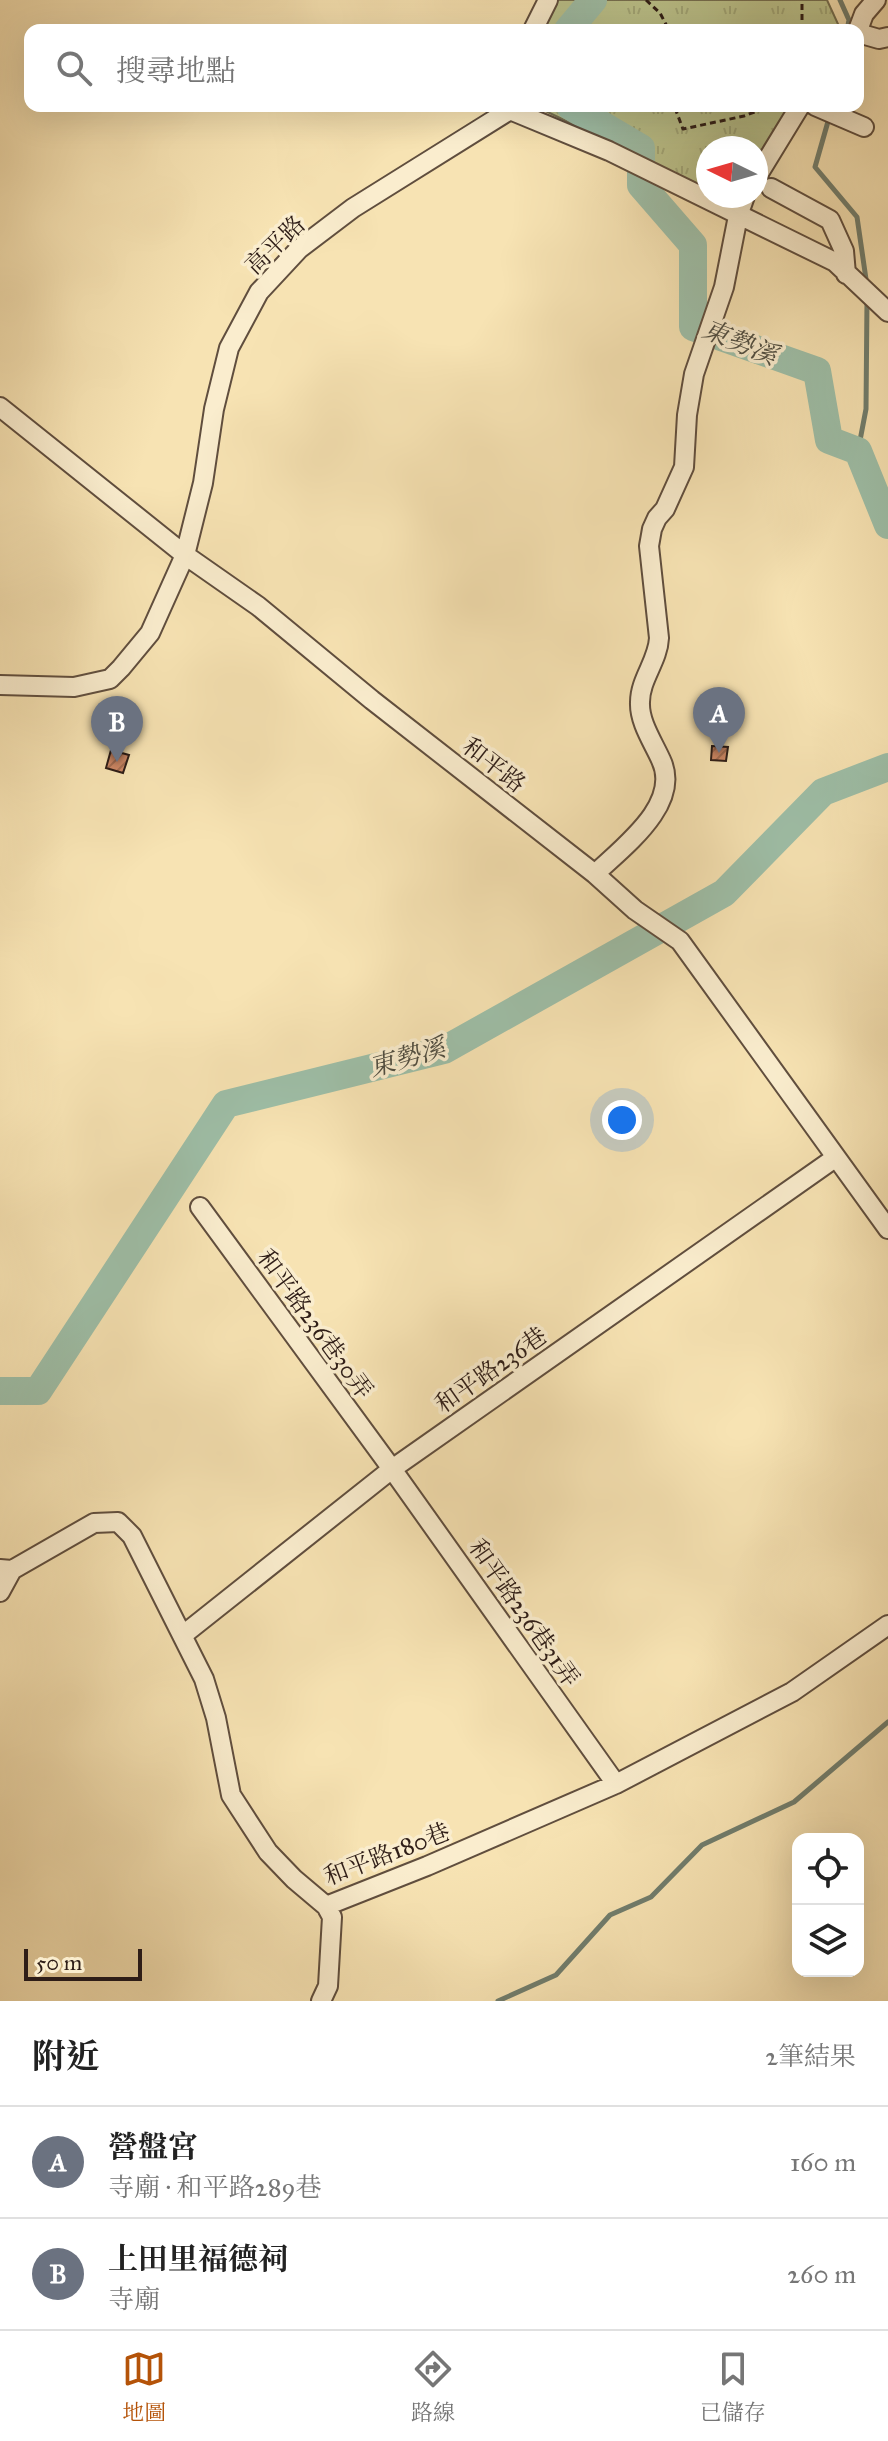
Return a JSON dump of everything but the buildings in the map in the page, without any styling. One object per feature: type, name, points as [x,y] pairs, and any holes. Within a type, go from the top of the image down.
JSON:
[{"type":"street","points":[[536,24],[548,0]]},
{"type":"street","points":[[858,24],[876,0]]},
{"type":"street","points":[[864,34],[879,39],[888,37]]},
{"type":"street","name":"高平路","points":[[0,685],[74,687],[110,679],[150,633],[185,555],[203,483],[214,409],[229,348],[259,292],[299,249],[353,208],[504,112]]},
{"type":"street","points":[[519,112],[609,151],[835,262],[888,312]]},
{"type":"street","points":[[768,173],[797,112]]},
{"type":"street","points":[[829,112],[864,127]]},
{"type":"street","points":[[768,186],[830,220],[844,251],[846,274]]},
{"type":"street","points":[[595,874],[647,824],[665,795],[667,786],[664,767],[639,706],[642,689],[658,650],[659,638],[649,546],[652,529],[684,467],[687,415],[694,374],[724,287],[741,208]]},
{"type":"street","name":"和平路","points":[[0,407],[185,555],[258,606],[372,700],[595,874],[635,910],[680,941],[888,1229]]},
{"type":"street","name":"和平路236巷","points":[[183,1635],[392,1469],[835,1158]]},
{"type":"street","name":"和平路236巷30弄","points":[[200,1207],[392,1469]]},
{"type":"street","name":"和平路236巷31弄","points":[[392,1469],[616,1784]]},
{"type":"street","name":"和平路180巷","points":[[6,1570],[94,1523],[118,1522],[132,1536],[204,1679],[216,1718],[231,1795],[268,1852],[326,1906],[616,1784],[792,1692],[888,1625]]},
{"type":"street","points":[[0,1592],[6,1570]]},
{"type":"street","points":[[321,2001],[328,1986],[332,1946],[332,1917],[326,1906]]},
{"type":"path","points":[[646,0],[660,13],[666,24]]},
{"type":"path","points":[[802,0],[802,24]]},
{"type":"path","points":[[678,112],[683,129],[755,112]]},
{"type":"green space","points":[[556,0],[827,0],[838,24],[542,24]]},
{"type":"green space","points":[[548,112],[787,112],[768,144],[768,136],[696,136],[696,183]]},
{"type":"waterway","name":"東勢溪","points":[[573,24],[593,0]]},
{"type":"waterway","name":"東勢溪","points":[[840,0],[848,24]]},
{"type":"waterway","name":"東勢溪","points":[[580,112],[641,148],[641,185],[693,245],[693,327],[817,371],[829,440],[858,451],[888,525]]},
{"type":"waterway","name":"東勢溪","points":[[829,118],[815,167],[857,217],[867,286]]},
{"type":"waterway","name":"東勢溪","points":[[858,451],[866,409],[867,300]]},
{"type":"waterway","name":"東勢溪","points":[[0,1391],[38,1391],[226,1104],[444,1050],[724,893],[823,792],[888,767]]},
{"type":"waterway","points":[[498,2001],[556,1975],[610,1915],[651,1897],[702,1845],[794,1802],[888,1722]]},
{"type":"place","name":"營盤宮","points":[[719,753]]},
{"type":"place","name":"上田里福德祠","points":[[117,762]]}]
